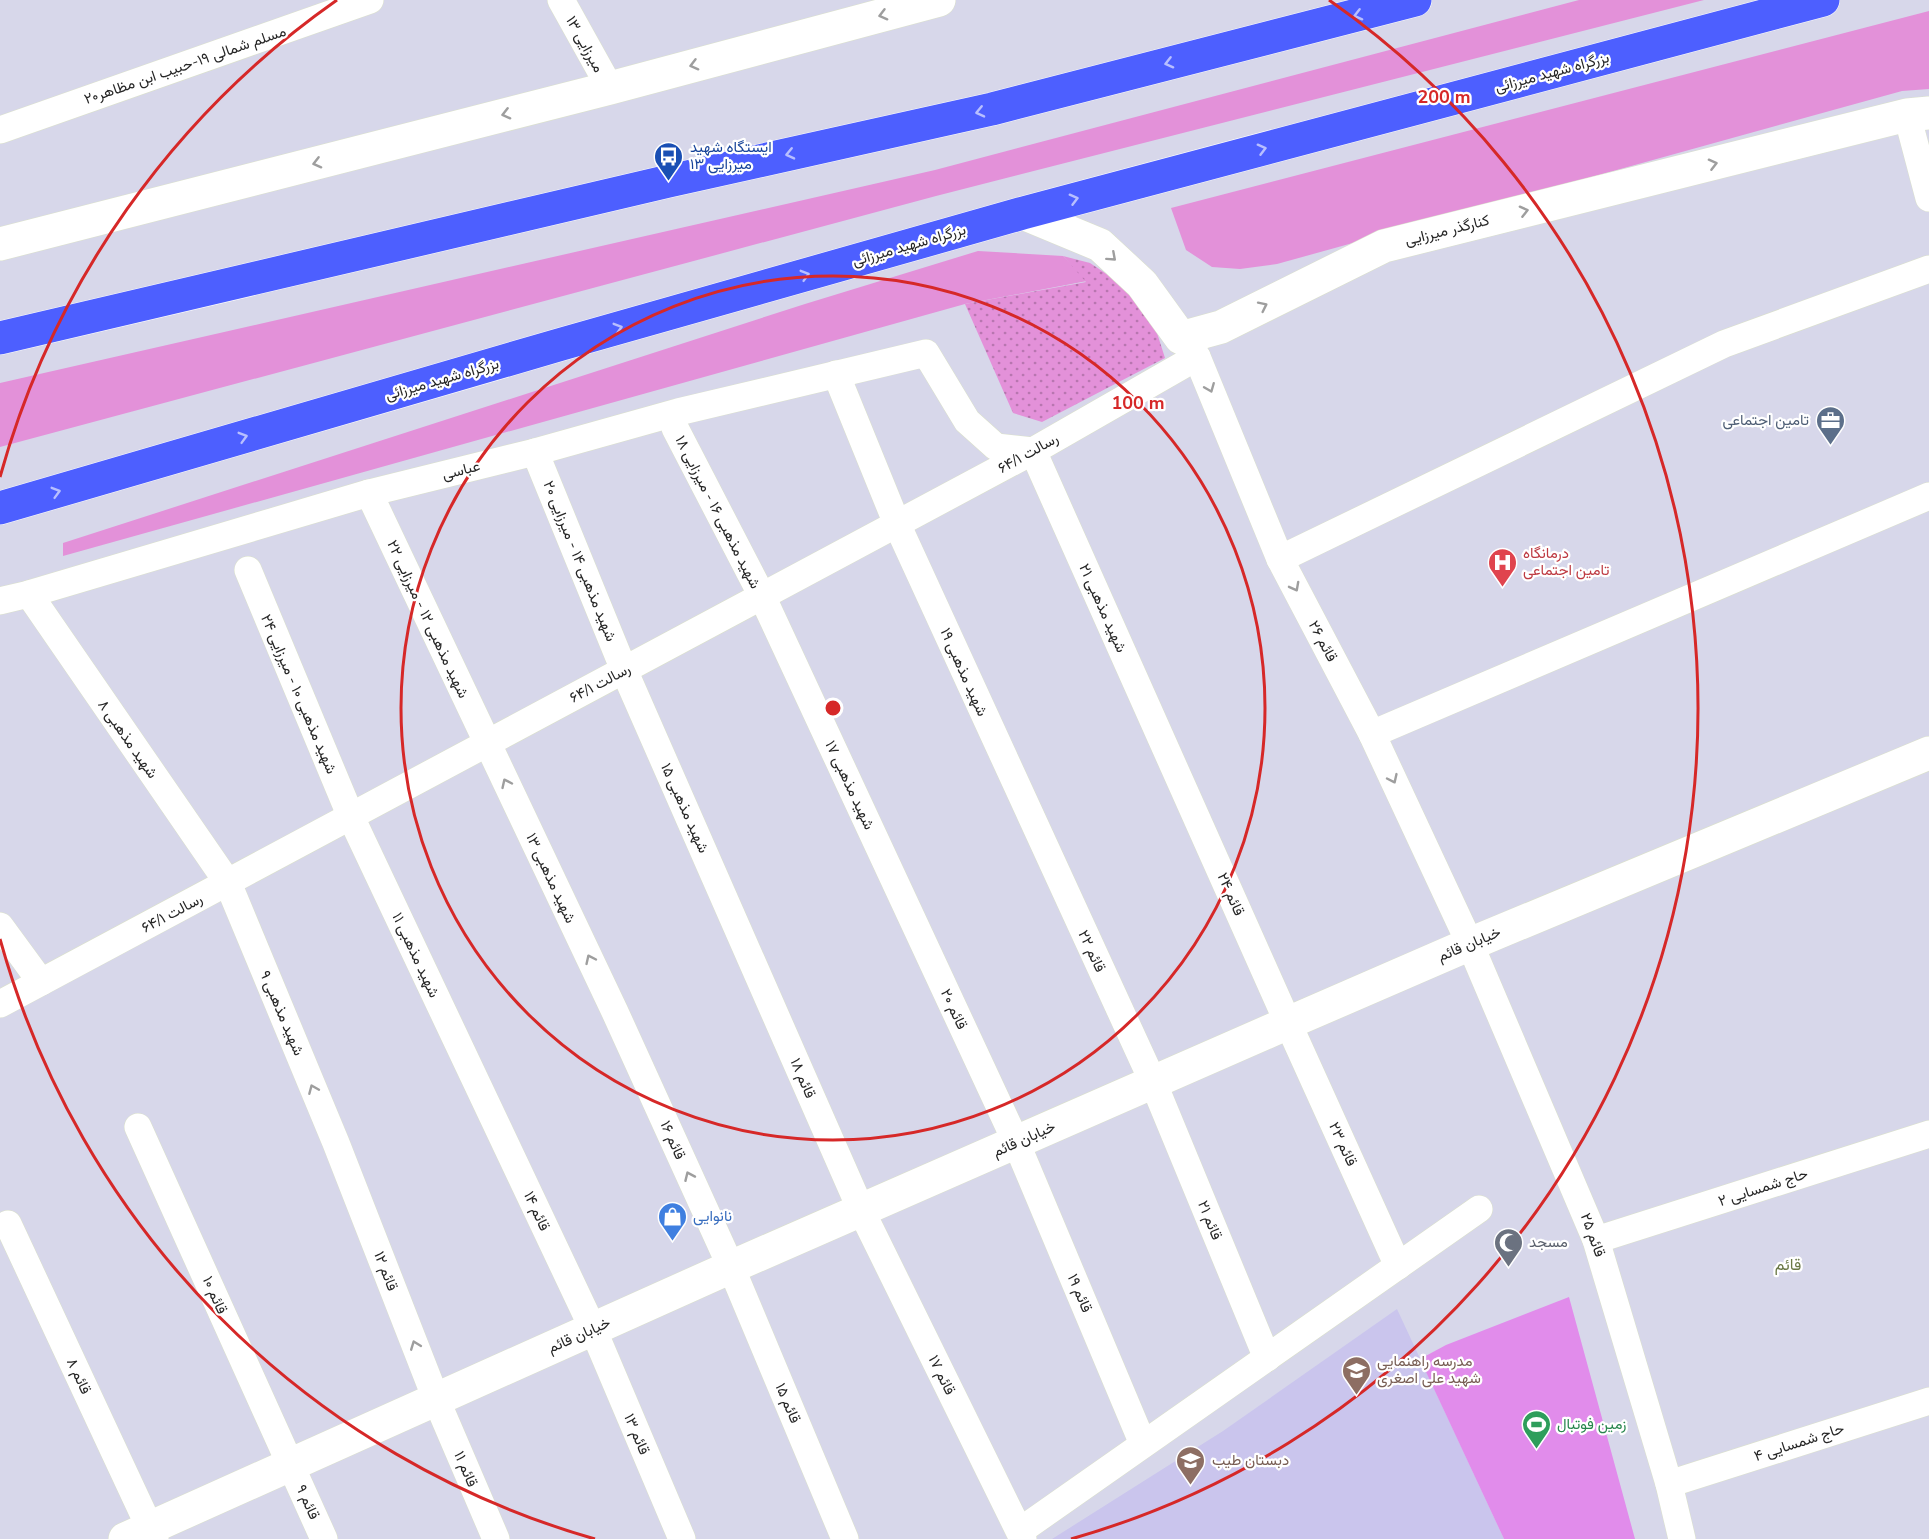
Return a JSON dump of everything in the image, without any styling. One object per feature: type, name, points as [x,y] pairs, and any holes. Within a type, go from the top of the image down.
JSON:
[{"type":"highway","points":[[0,338],[680,178],[992,109],[1415,0]]},
{"type":"highway","name":"بزرگراه شهید میرزائی","points":[[0,508],[1023,213],[1823,0]]},
{"type":"street","name":"مسلم شمالی ۱۹-حبیب ابن مظاهر۲۰","points":[[0,130],[370,0]]},
{"type":"street","name":"میرزایی ۱۳","points":[[561,0],[610,88]]},
{"type":"street","points":[[0,244],[610,88],[939,0]]},
{"type":"street","points":[[1918,114],[1929,198]]},
{"type":"street","name":"کنارگذر میرزایی","points":[[1189,347],[1221,327],[1384,246],[1918,114]]},
{"type":"street","points":[[1023,213],[1100,245],[1142,284],[1189,347]]},
{"type":"street","points":[[1280,559],[1725,344],[1929,269]]},
{"type":"street","name":"رسالت ۶۴/۱","points":[[0,1004],[1033,451],[1189,347]]},
{"type":"street","name":"قائم ۲۶","points":[[1189,347],[1280,559],[1372,734],[1470,944]]},
{"type":"street","name":"عباسی","points":[[0,601],[369,493],[535,452],[678,412],[926,353],[966,421],[996,447],[1033,451]]},
{"type":"street","name":"شهید مذهبی ۱۹","points":[[836,374],[897,524],[1031,820]]},
{"type":"street","name":"شهید مذهبی ۱۶ - میرزایی ۱۸","points":[[675,428],[762,596]]},
{"type":"street","name":"شهید مذهبی ۲۱","points":[[1033,451],[1174,766]]},
{"type":"street","name":"شهید مذهبی ۱۴ - میرزایی ۲۰","points":[[535,452],[624,670]]},
{"type":"street","name":"شهید مذهبی ۱۲ - میرزایی ۲۲","points":[[369,493],[488,744]]},
{"type":"street","points":[[1372,734],[1929,496]]},
{"type":"street","name":"شهید مذهبی ۱۰ - میرزایی ۲۴","points":[[248,570],[351,817]]},
{"type":"street","name":"شهید مذهبی ۸","points":[[29,594],[228,883]]},
{"type":"street","name":"شهید مذهبی ۱۷","points":[[762,596],[892,876]]},
{"type":"street","name":"شهید مذهبی ۱۵","points":[[624,670],[746,946]]},
{"type":"street","name":"شهید مذهبی ۱۳","points":[[488,744],[615,1012]]},
{"type":"street","name":"خیابان قائم","points":[[143,1535],[292,1464],[592,1329],[1153,1082],[1470,944],[1929,753]]},
{"type":"street","name":"قائم ۲۴","points":[[1174,766],[1288,1023]]},
{"type":"street","name":"شهید مذهبی ۱۱","points":[[351,817],[482,1093]]},
{"type":"street","name":"قائم ۲۲","points":[[1031,820],[1153,1082]]},
{"type":"street","name":"قائم ۲۰","points":[[892,876],[1016,1142]]},
{"type":"street","name":"شهید مذهبی ۹","points":[[228,883],[336,1143]]},
{"type":"street","points":[[0,926],[41,982]]},
{"type":"street","name":"قائم ۲۵","points":[[1470,944],[1596,1240],[1669,1484],[1682,1539]]},
{"type":"street","name":"قائم ۱۸","points":[[746,946],[861,1210]]},
{"type":"street","name":"قائم ۱۶","points":[[615,1012],[731,1267]]},
{"type":"street","name":"قائم ۲۳","points":[[1288,1023],[1398,1266]]},
{"type":"street","name":"قائم ۲۱","points":[[1153,1082],[1267,1358]]},
{"type":"street","name":"قائم ۱۴","points":[[482,1093],[592,1329]]},
{"type":"street","name":"قائم ۱۰","points":[[138,1127],[292,1464]]},
{"type":"street","name":"حاج شمسایی ۲","points":[[1596,1240],[1929,1134]]},
{"type":"street","name":"قائم ۱۹","points":[[1016,1142],[1143,1444]]},
{"type":"street","name":"قائم ۱۲","points":[[336,1143],[436,1399]]},
{"type":"street","points":[[1021,1535],[1143,1444],[1479,1209]]},
{"type":"street","name":"قائم ۱۷","points":[[861,1210],[1021,1535]]},
{"type":"street","name":"قائم ۸","points":[[8,1224],[143,1535]]},
{"type":"street","name":"قائم ۱۵","points":[[731,1267],[845,1539]]},
{"type":"street","name":"قائم ۱۳","points":[[592,1329],[682,1539]]},
{"type":"street","name":"قائم ۱۱","points":[[436,1399],[496,1539]]},
{"type":"street","name":"حاج شمسایی ۴","points":[[1669,1484],[1929,1401]]},
{"type":"street","name":"قائم ۹","points":[[292,1464],[324,1539]]},
{"type":"shaded area","points":[[1579,0],[1704,0],[936,196],[0,447],[0,383],[935,170]]},
{"type":"shaded area","points":[[1929,11],[1929,89],[1902,91],[1277,264],[1240,269],[1212,267],[1186,250],[1171,208]]},
{"type":"shaded area","points":[[978,251],[1063,256],[1087,281],[965,304],[63,556],[63,543],[805,304]]},
{"type":"shaded area","points":[[1063,256],[1090,263],[1143,298],[1151,314],[1165,358],[1042,422],[1013,413],[965,304],[1086,282]]},
{"type":"shaded area","name":"زمین فوتبال","points":[[1569,1297],[1635,1539],[1504,1539],[1420,1359],[1446,1345]]},
{"type":"shaded area","name":"مدرسه راهنمایی شهید علی اصغری","points":[[1397,1309],[1504,1539],[1052,1539],[1223,1431]]},
{"type":"place","name":"ایستگاه شهید میرزایی ۱۳","points":[[669,182]]},
{"type":"place","name":"تامین اجتماعی","points":[[1830,446]]},
{"type":"place","name":"درمانگاه تامین اجتماعی","points":[[1502,588]]},
{"type":"place","name":"نانوایی","points":[[672,1242]]},
{"type":"place","name":"مسجد","points":[[1508,1268]]},
{"type":"place","name":"مدرسه راهنمایی شهید علی اصغری","points":[[1356,1396]]},
{"type":"place","name":"زمین فوتبال","points":[[1536,1450]]},
{"type":"place","name":"دبستان طیب","points":[[1191,1486]]},
{"type":"district","name":"قائم","points":[[1788,1264]]}]
